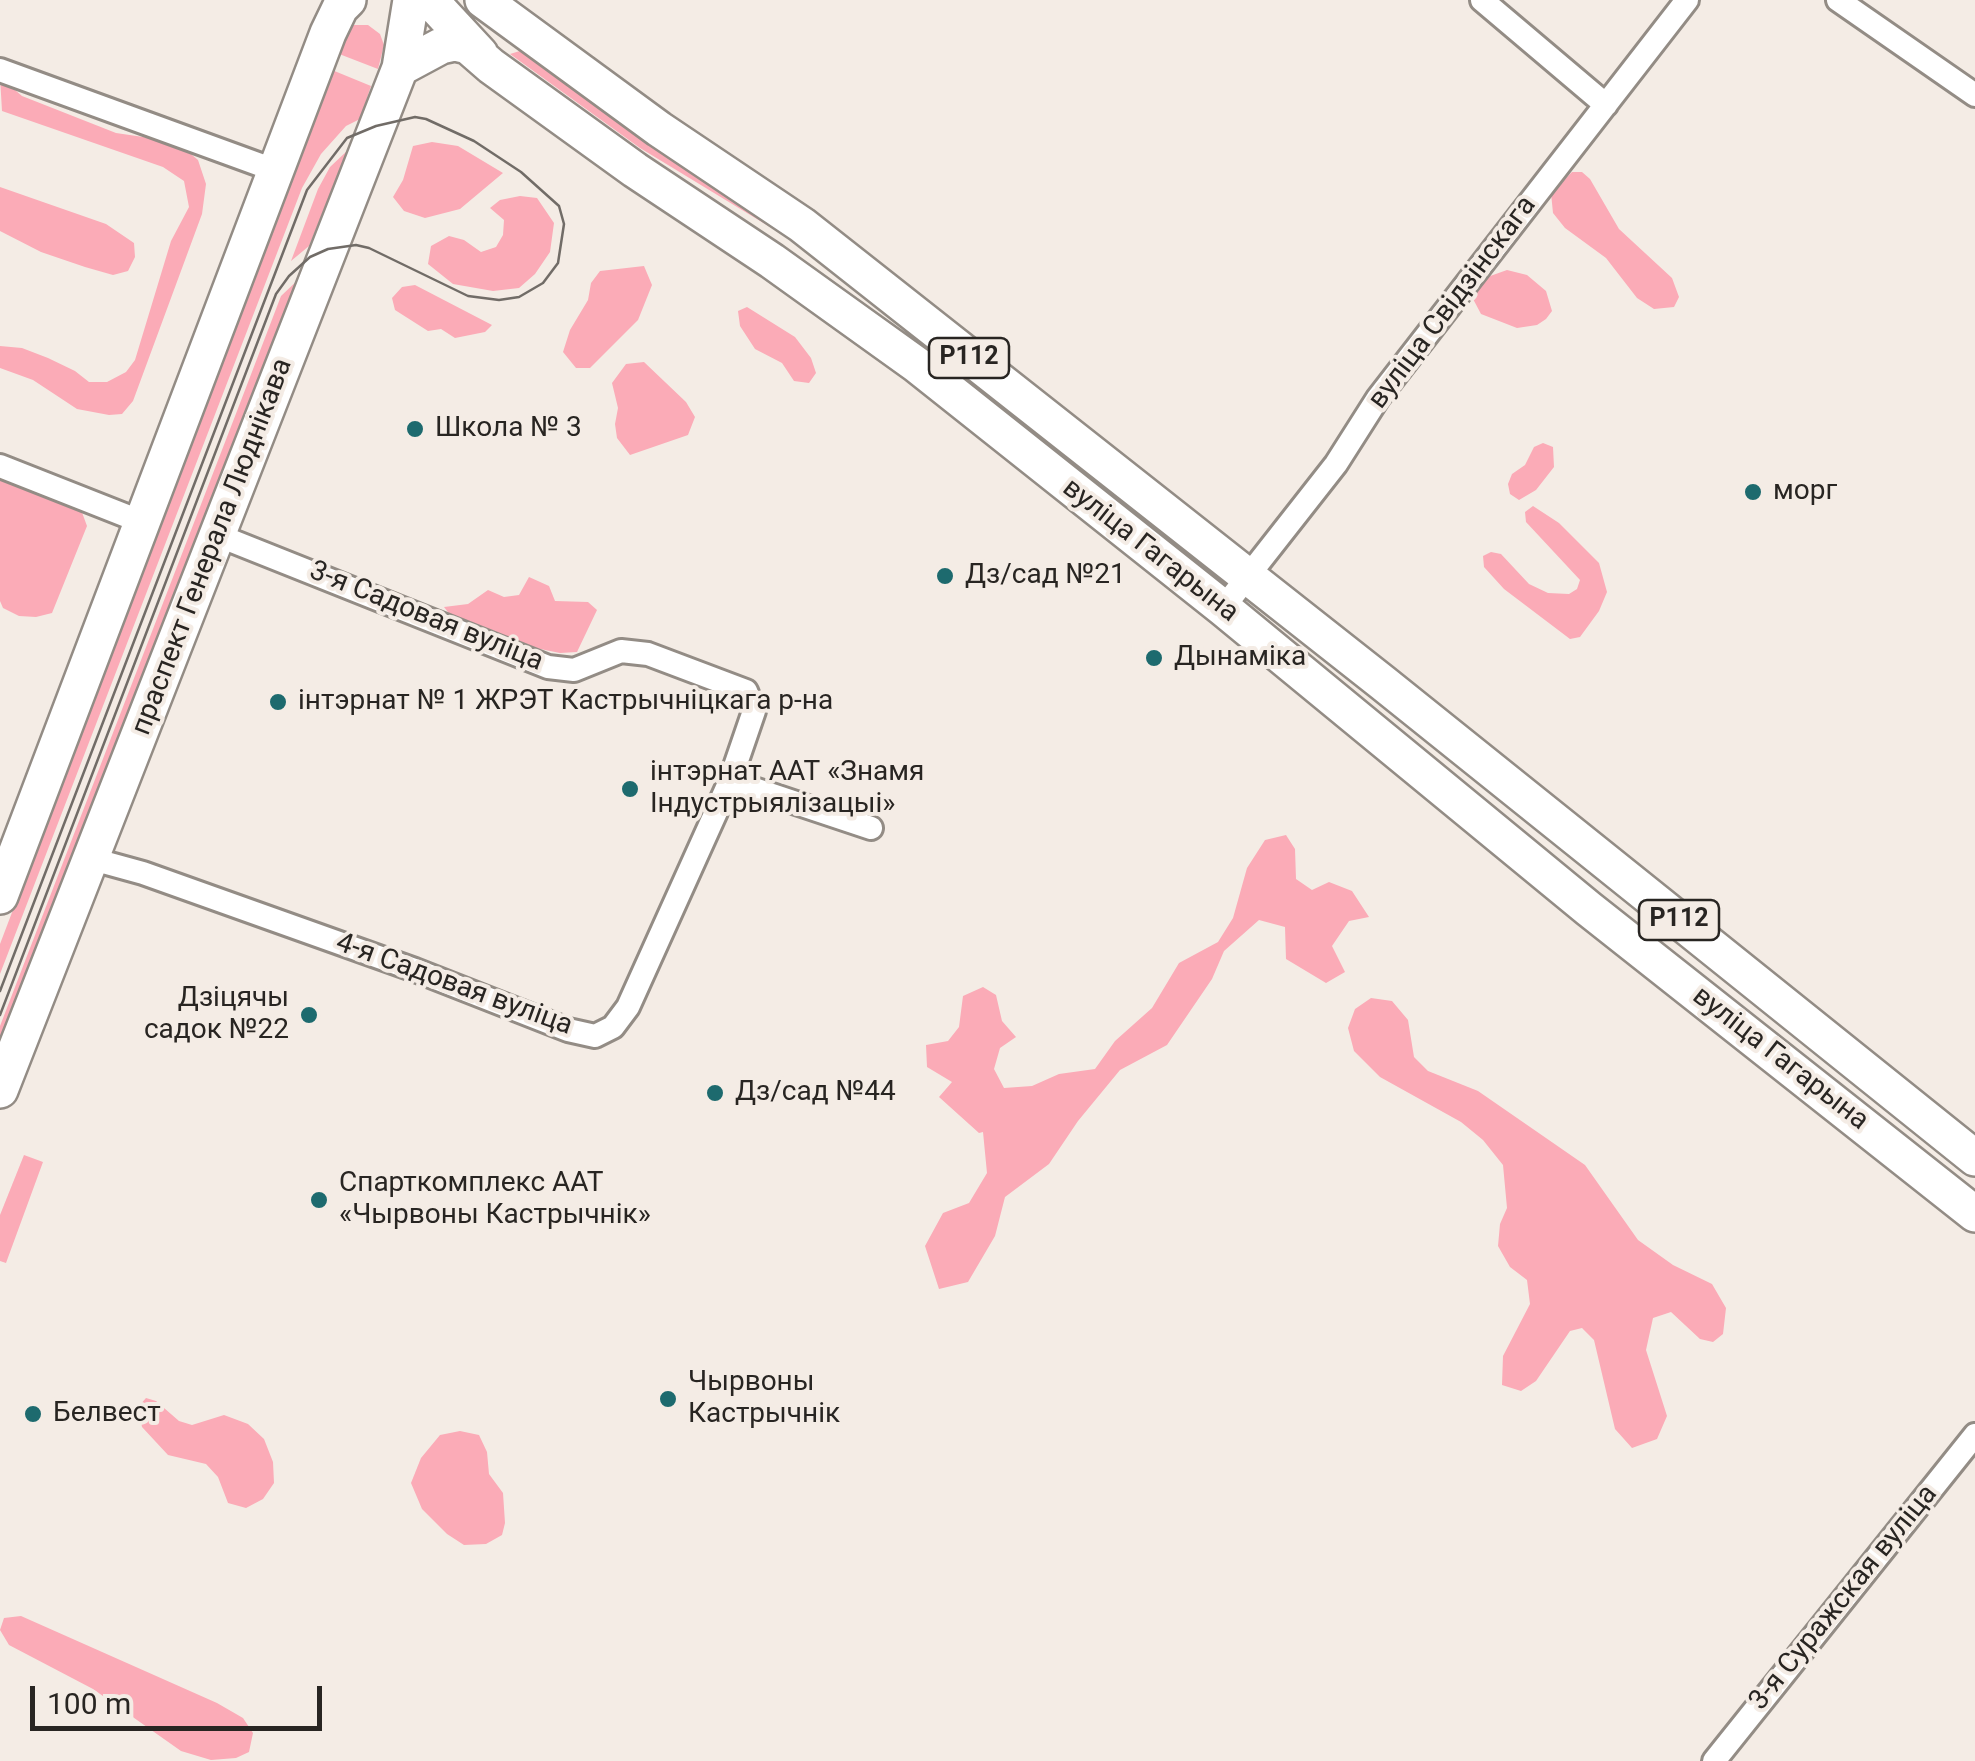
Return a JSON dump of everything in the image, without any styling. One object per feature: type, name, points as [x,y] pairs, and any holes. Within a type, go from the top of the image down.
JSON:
[{"type":"main road","name":"праспект Генерала Люднікава","points":[[0,1090],[400,68],[411,0]]},
{"type":"main road","name":"вуліца Гагарына","points":[[430,0],[491,66]]},
{"type":"main road","name":"вуліца Гагарына","points":[[483,0],[659,129],[802,225],[1398,695],[1975,1158]]},
{"type":"main road","name":"вуліца Гагарына","points":[[515,0],[659,129]]},
{"type":"main road","points":[[0,896],[8,856],[344,3]]},
{"type":"main road","name":"вуліца Гагарына","points":[[400,68],[429,51],[455,44],[468,46],[635,170],[772,261],[917,365],[1223,608],[1589,909],[1972,1203]]},
{"type":"main road","points":[[772,261],[802,225]]},
{"type":"main road","points":[[1589,909],[1617,873]]},
{"type":"street","points":[[1482,0],[1606,105]]},
{"type":"street","name":"вуліца Свідзінскага","points":[[1223,608],[1336,464],[1389,383],[1686,0]]},
{"type":"street","points":[[1838,0],[1975,95]]},
{"type":"street","points":[[0,70],[277,171]]},
{"type":"street","points":[[0,466],[142,522]]},
{"type":"street","name":"3-я Садовая вуліца","points":[[217,535],[548,667],[574,670],[621,652],[648,654],[746,691],[754,712],[730,781]]},
{"type":"street","points":[[730,781],[870,828]]},
{"type":"street","name":"4-я Садовая вуліца","points":[[92,859],[143,872],[568,1030],[595,1036],[613,1027],[628,1007],[730,781]]},
{"type":"street","name":"3-я Суражская вуліца","points":[[1714,1761],[1975,1435]]},
{"type":"shaded area","points":[[354,25],[368,25],[380,34],[384,45],[378,69],[334,52],[344,32]]},
{"type":"shaded area","points":[[523,50],[772,224],[770,227],[640,148],[510,54]]},
{"type":"shaded area","points":[[332,70],[371,86],[360,119],[346,126],[321,154],[302,188],[0,974],[0,944]]},
{"type":"shaded area","points":[[0,77],[22,96],[116,133],[185,149],[198,160],[206,184],[202,214],[133,401],[122,414],[77,409],[33,380],[0,368],[0,346],[22,348],[48,358],[89,382],[107,382],[126,372],[135,360],[171,241],[189,207],[184,181],[163,167],[2,111]]},
{"type":"shaded area","points":[[432,142],[458,146],[503,173],[460,209],[425,218],[404,211],[393,197],[403,180],[413,146]]},
{"type":"shaded area","points":[[348,150],[309,246],[291,261],[318,189],[330,167]]},
{"type":"shaded area","points":[[1572,172],[1582,172],[1590,179],[1619,229],[1672,278],[1679,297],[1674,307],[1654,309],[1637,298],[1606,258],[1565,228],[1553,213],[1551,193]]},
{"type":"shaded area","points":[[0,187],[106,224],[134,243],[135,257],[128,271],[113,275],[85,267],[41,252],[0,231]]},
{"type":"shaded area","points":[[537,198],[554,223],[550,252],[519,288],[493,291],[453,284],[428,264],[431,246],[449,236],[464,240],[481,252],[496,247],[503,235],[504,220],[490,208],[500,200]]},
{"type":"shaded area","points":[[644,266],[652,285],[638,320],[590,368],[576,368],[563,352],[570,330],[588,300],[591,283],[600,271]]},
{"type":"shaded area","points":[[1507,270],[1527,275],[1546,291],[1552,311],[1537,325],[1517,328],[1481,314],[1472,297],[1472,287],[1479,280]]},
{"type":"shaded area","points":[[302,276],[6,1038],[0,1036],[0,1026],[281,296]]},
{"type":"shaded area","points":[[415,285],[492,325],[485,332],[455,338],[441,329],[428,331],[395,310],[392,298],[402,287]]},
{"type":"shaded area","points":[[747,307],[795,337],[811,358],[816,373],[809,383],[794,381],[782,363],[755,349],[740,326],[738,311]]},
{"type":"shaded area","points":[[644,362],[686,402],[695,417],[688,435],[630,455],[617,438],[618,408],[612,383],[626,364]]},
{"type":"shaded area","points":[[1543,443],[1553,447],[1554,467],[1536,490],[1519,500],[1510,494],[1512,474],[1525,465],[1534,447]]},
{"type":"shaded area","points":[[0,476],[80,507],[87,526],[52,613],[19,616],[3,608],[0,601]]},
{"type":"shaded area","points":[[1533,506],[1559,523],[1599,563],[1607,592],[1580,637],[1570,639],[1504,589],[1484,567],[1483,556],[1491,552],[1501,554],[1529,584],[1548,593],[1569,594],[1577,589],[1580,580],[1526,522],[1525,512]]},
{"type":"shaded area","points":[[529,577],[549,586],[555,601],[588,602],[597,610],[577,652],[560,653],[511,643],[458,625],[444,607],[468,604],[488,590],[504,597],[519,595]]},
{"type":"shaded area","points":[[1286,835],[1295,849],[1296,879],[1312,890],[1329,882],[1352,891],[1369,917],[1349,921],[1332,946],[1345,972],[1326,983],[1286,959],[1285,927],[1259,920],[1224,951],[1212,979],[1167,1045],[1120,1070],[1049,1164],[1005,1197],[995,1236],[968,1282],[939,1289],[925,1246],[943,1213],[969,1203],[987,1173],[983,1132],[979,1133],[939,1097],[952,1082],[927,1067],[926,1045],[948,1041],[959,1027],[963,996],[983,987],[996,995],[1002,1021],[1016,1037],[1000,1048],[994,1069],[1004,1088],[1032,1086],[1059,1074],[1095,1069],[1115,1041],[1152,1008],[1179,963],[1218,942],[1233,918],[1247,868],[1265,840]]},
{"type":"shaded area","points":[[1371,998],[1392,1001],[1408,1020],[1414,1057],[1428,1071],[1478,1091],[1585,1165],[1638,1240],[1673,1265],[1712,1284],[1726,1308],[1723,1334],[1713,1342],[1700,1339],[1671,1312],[1653,1318],[1646,1350],[1667,1416],[1657,1439],[1632,1448],[1615,1429],[1594,1340],[1582,1328],[1570,1331],[1536,1381],[1521,1391],[1502,1385],[1503,1356],[1530,1304],[1527,1280],[1510,1267],[1498,1246],[1500,1224],[1507,1208],[1503,1165],[1483,1140],[1461,1122],[1380,1077],[1354,1051],[1348,1028],[1355,1009]]},
{"type":"shaded area","points":[[24,1155],[43,1162],[6,1263],[0,1261],[0,1215]]},
{"type":"shaded area","points":[[146,1398],[156,1401],[179,1421],[192,1425],[224,1415],[248,1424],[264,1439],[273,1462],[274,1483],[263,1499],[246,1508],[228,1503],[218,1477],[206,1464],[168,1455],[142,1427],[138,1407]]},
{"type":"shaded area","points":[[460,1431],[479,1435],[487,1452],[489,1474],[503,1493],[502,1535],[486,1544],[464,1545],[447,1534],[422,1509],[411,1483],[421,1458],[440,1435]]},
{"type":"shaded area","points":[[21,1616],[243,1718],[253,1733],[249,1752],[236,1758],[211,1760],[181,1751],[93,1689],[9,1645],[0,1630],[4,1618]]},
{"type":"tram line","points":[[0,991],[307,190],[347,138],[376,126],[415,117],[474,141],[521,172],[559,206],[564,224],[558,263],[543,283],[519,297],[499,300],[468,296],[356,245],[328,249],[310,257],[289,276],[276,294],[0,1015]]},
{"type":"place","name":"Школа № 3","points":[[415,429]]},
{"type":"place","name":"морг","points":[[1753,492]]},
{"type":"place","name":"Дз/сад №21","points":[[945,576]]},
{"type":"place","name":"Дынаміка","points":[[1154,658]]},
{"type":"place","name":"інтэрнат № 1 ЖРЭТ Кастрычніцкага р-на","points":[[278,702]]},
{"type":"place","name":"інтэрнат ААТ «Знамя Індустрыялізацыі»","points":[[630,789]]},
{"type":"place","name":"Дзіцячы садок №22","points":[[309,1015]]},
{"type":"place","name":"Дз/сад №44","points":[[715,1093]]},
{"type":"place","name":"Спарткомплекс ААТ «Чырвоны Кастрычнік»","points":[[319,1200]]},
{"type":"place","name":"Чырвоны Кастрычнік","points":[[668,1399]]},
{"type":"place","name":"Белвест","points":[[33,1414]]}]
